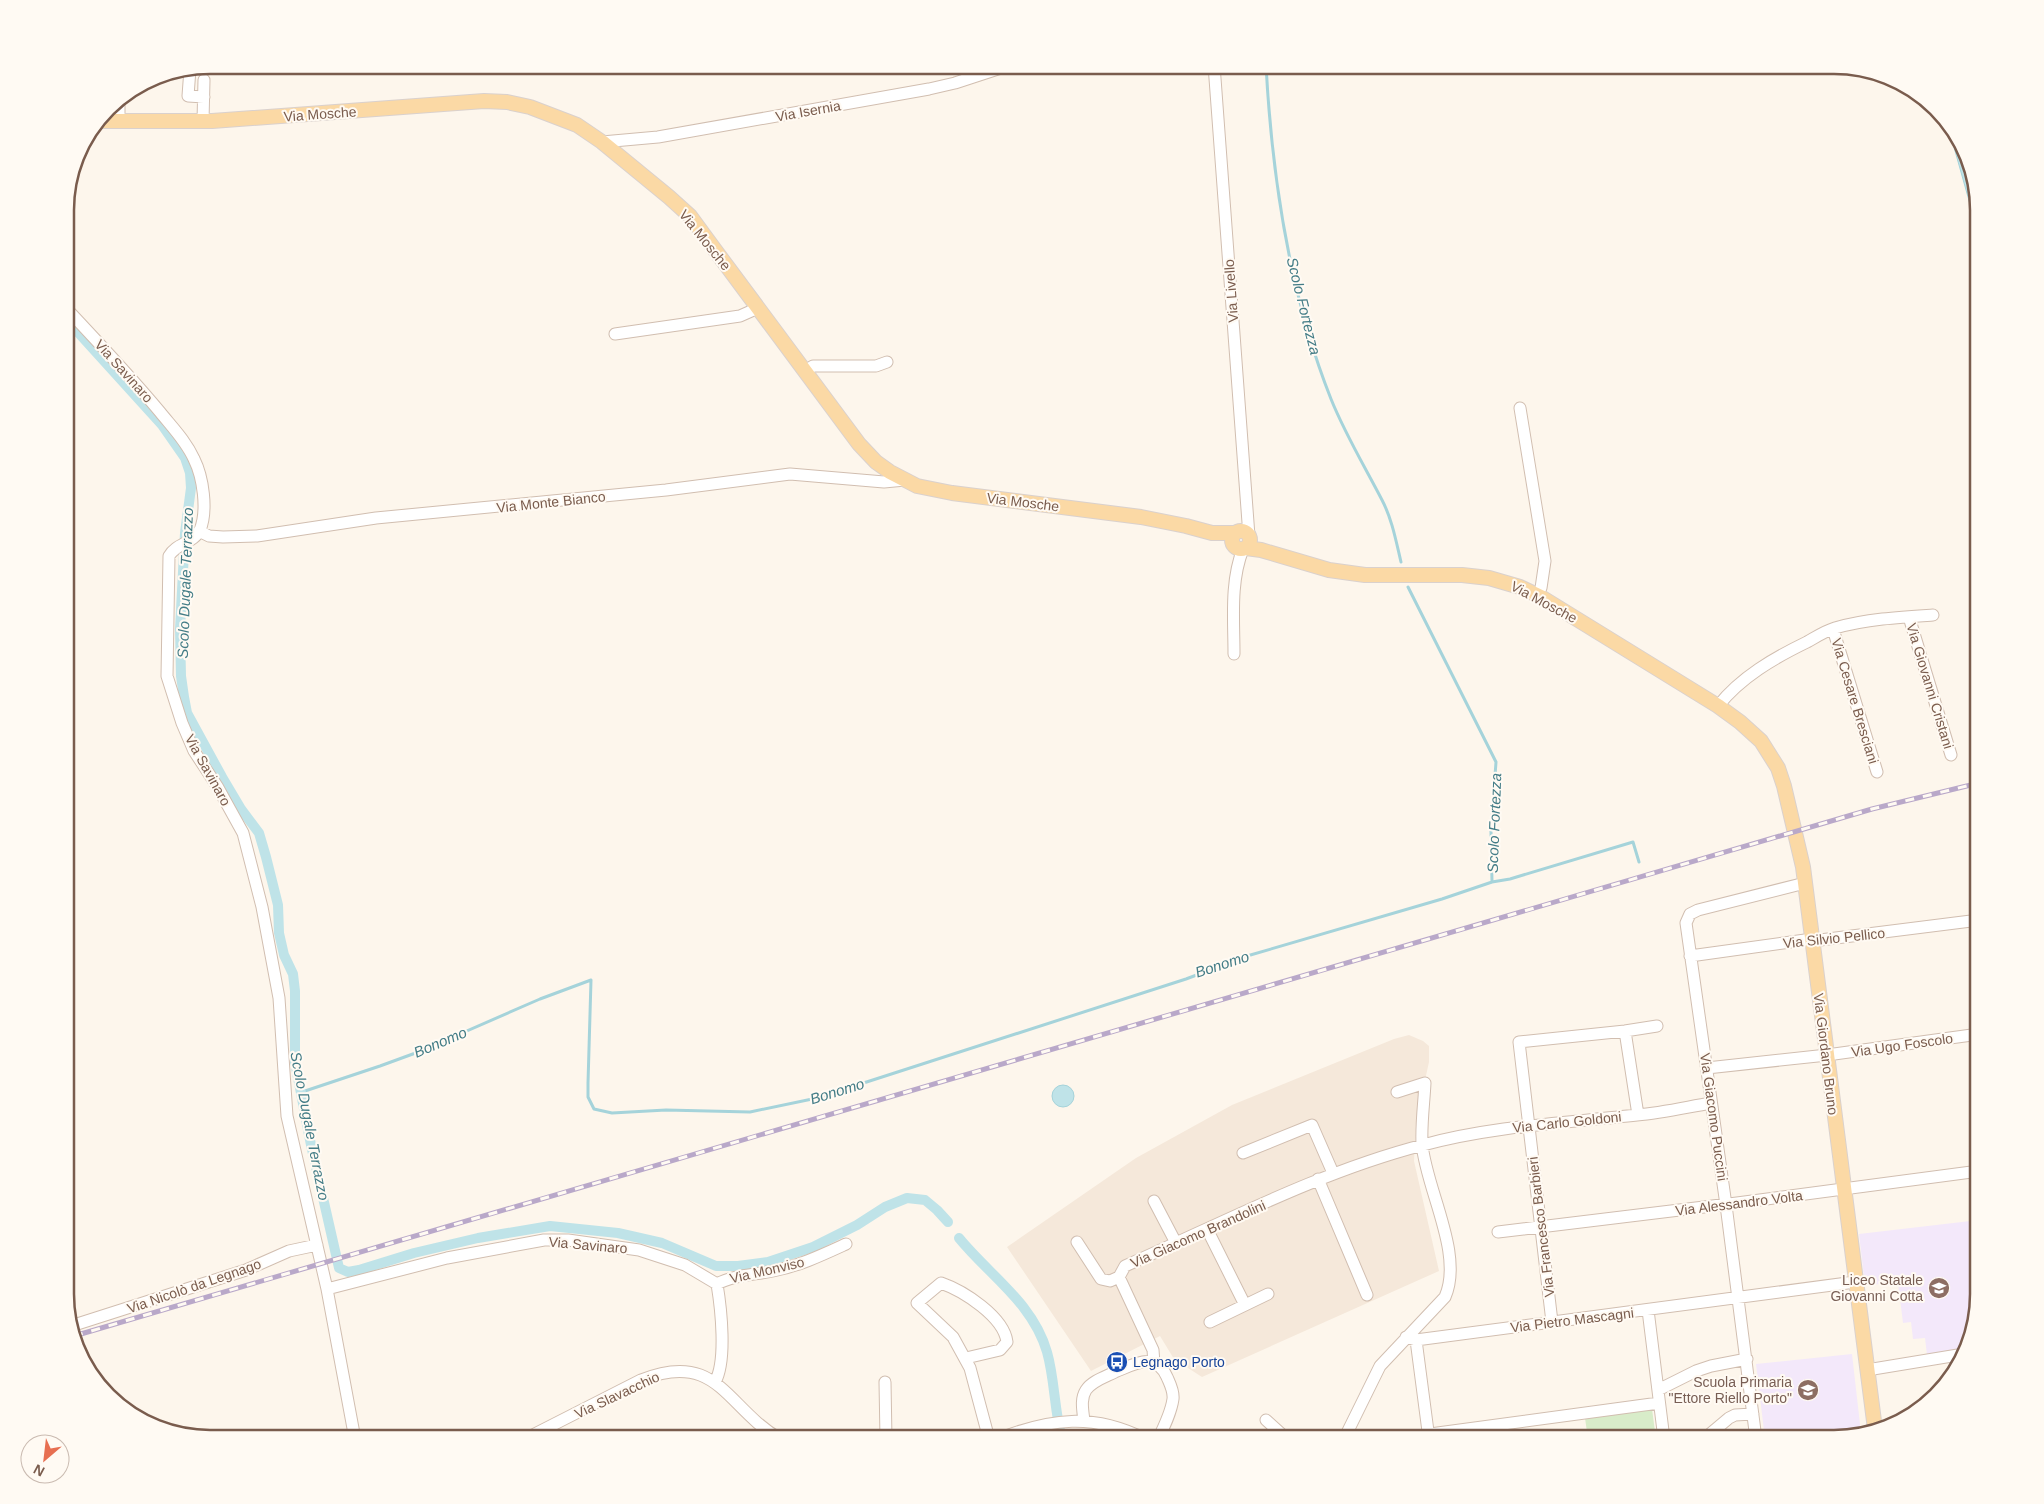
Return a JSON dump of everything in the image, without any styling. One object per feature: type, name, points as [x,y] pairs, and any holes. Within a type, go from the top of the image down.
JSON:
[{"type":"main road","name":"Via Mosche","points":[[107,121],[203,121],[484,101],[508,102],[530,107],[563,119],[590,133],[690,216],[858,444],[876,462],[905,480],[917,486],[952,493],[1142,517],[1186,526],[1329,570],[1365,575],[1462,575],[1504,581],[1548,602],[1718,706]]},
{"type":"main road","name":"Via Giordano Bruno","points":[[1718,706],[1761,741],[1778,768],[1797,839],[1805,883],[1874,1424]]},
{"type":"street","name":"Via Isernia","points":[[602,142],[658,137],[922,90],[955,83],[982,74]]},
{"type":"street","name":"Via Livello","points":[[1215,74],[1248,517],[1241,543],[1233,598],[1234,654]]},
{"type":"street","points":[[190,75],[188,96],[204,96]]},
{"type":"street","points":[[203,121],[204,80]]},
{"type":"street","points":[[119,108],[119,121]]},
{"type":"street","points":[[616,334],[740,316],[758,308]]},
{"type":"street","name":"Via Savinaro","points":[[74,317],[135,381],[185,443],[194,459],[200,477],[203,518],[199,531],[172,551],[168,563],[167,676],[182,723],[194,752],[217,786],[243,833],[262,907],[279,998],[287,1116],[327,1289],[353,1430]]},
{"type":"street","points":[[805,371],[812,366],[876,366],[887,362]]},
{"type":"street","points":[[1520,408],[1545,561],[1541,588]]},
{"type":"street","name":"Via Monte Bianco","points":[[199,531],[208,536],[257,536],[376,518],[666,490],[790,474],[884,482],[905,480]]},
{"type":"street","points":[[1718,706],[1747,676],[1790,650],[1833,629],[1868,622],[1933,615]]},
{"type":"street","name":"Via Giovanni Cristani","points":[[1909,617],[1951,755]]},
{"type":"street","name":"Via Cesare Bresciani","points":[[1833,629],[1877,772]]},
{"type":"street","name":"Via Giacomo Puccini","points":[[1755,1430],[1747,1359],[1686,923],[1694,912],[1805,883]]},
{"type":"street","name":"Via Silvio Pellico","points":[[1690,956],[1970,921]]},
{"type":"street","points":[[1638,1115],[1625,1031],[1657,1026]]},
{"type":"street","name":"Via Francesco Barbieri","points":[[1552,1322],[1519,1042],[1625,1031]]},
{"type":"street","name":"Via Ugo Foscolo","points":[[1707,1068],[1827,1055],[1970,1035]]},
{"type":"street","points":[[1348,1430],[1380,1366],[1411,1339],[1445,1297],[1450,1286],[1451,1274],[1448,1250],[1422,1145],[1425,1083],[1397,1092]]},
{"type":"street","name":"Via Carlo Goldoni","points":[[1422,1145],[1476,1132],[1638,1115],[1711,1103]]},
{"type":"street","points":[[1243,1153],[1312,1125],[1332,1173]]},
{"type":"street","name":"Via Giacomo Brandolini","points":[[1162,1430],[1172,1405],[1174,1396],[1172,1387],[1163,1369],[1154,1363],[1153,1350],[1119,1277],[1125,1266],[1332,1173],[1422,1145]]},
{"type":"street","name":"Via Alessandro Volta","points":[[1498,1232],[1726,1205],[1970,1172]]},
{"type":"street","points":[[1318,1179],[1367,1295]]},
{"type":"street","points":[[1154,1201],[1176,1244]]},
{"type":"street","points":[[1207,1229],[1245,1305]]},
{"type":"street","name":"Via Savinaro","points":[[327,1289],[446,1258],[552,1240],[604,1244],[640,1250],[685,1265],[717,1284]]},
{"type":"street","points":[[1077,1242],[1101,1279],[1110,1281],[1119,1277]]},
{"type":"street","name":"Via Monviso","points":[[717,1284],[726,1279],[797,1265],[846,1244]]},
{"type":"street","name":"Via Nicolò da Legnago","points":[[77,1324],[230,1276],[289,1251],[317,1245]]},
{"type":"street","name":"Via Pietro Mascagni","points":[[1411,1339],[1855,1282]]},
{"type":"street","points":[[966,1358],[1000,1350],[1007,1342],[1006,1332],[984,1309],[964,1294],[941,1283],[917,1303],[953,1337],[966,1358],[987,1430]]},
{"type":"street","points":[[715,1382],[719,1374],[721,1353],[721,1308],[717,1284]]},
{"type":"street","points":[[1210,1322],[1268,1294]]},
{"type":"street","points":[[1648,1310],[1663,1430]]},
{"type":"street","points":[[1411,1339],[1428,1430]]},
{"type":"street","points":[[1867,1370],[1956,1355]]},
{"type":"street","points":[[1658,1390],[1711,1366],[1747,1359]]},
{"type":"street","points":[[1084,1421],[1083,1396],[1091,1384],[1136,1363],[1150,1361],[1154,1363]]},
{"type":"street","name":"Via Slavacchio","points":[[543,1430],[641,1380],[661,1373],[691,1373],[715,1382],[727,1391],[765,1430]]},
{"type":"street","points":[[885,1382],[886,1430]]},
{"type":"street","points":[[1471,1430],[1659,1403]]},
{"type":"street","points":[[1715,1430],[1734,1415],[1753,1414]]},
{"type":"street","points":[[1266,1420],[1277,1430]]},
{"type":"street","points":[[1028,1430],[1048,1424],[1069,1421],[1108,1424],[1123,1430]]},
{"type":"shaded area","points":[[1409,1035],[1429,1046],[1429,1062],[1416,1121],[1414,1161],[1439,1271],[1202,1377],[1174,1359],[1160,1336],[1091,1371],[1007,1247],[1136,1158],[1232,1105],[1394,1039]]},
{"type":"shaded area","name":"Liceo Statale Giovanni Cotta","points":[[1970,1221],[1969,1312],[1959,1349],[1927,1355],[1925,1338],[1913,1339],[1911,1322],[1903,1323],[1898,1283],[1865,1285],[1859,1234]]},
{"type":"shaded area","name":"Scuola Primaria \"Ettore Riello Porto\"","points":[[1852,1354],[1860,1428],[1764,1430],[1756,1364]]},
{"type":"green space","points":[[1652,1409],[1655,1430],[1587,1430],[1585,1418]]},
{"type":"water","points":[[1953,144],[1968,183],[1970,203]]},
{"type":"water","points":[[1063,1085],[1073,1092],[1074,1096],[1067,1106],[1063,1107],[1053,1100],[1052,1096],[1059,1086]]},
{"type":"waterway","name":"Scolo Fortezza","points":[[1267,74],[1278,192],[1285,235],[1304,318],[1316,359],[1331,399],[1388,515],[1401,562]]},
{"type":"waterway","name":"Scolo Dugale Terrazzo","points":[[74,328],[162,425],[185,458],[190,473],[191,488],[185,533],[180,629],[181,676],[184,697],[187,713],[222,777],[241,809],[259,833],[266,857],[278,905],[279,933],[284,955],[293,974],[295,991],[295,1062],[311,1145],[339,1268],[348,1272],[359,1270],[414,1253],[478,1238],[550,1226],[618,1233],[662,1243],[716,1266],[738,1266],[768,1262],[813,1247],[857,1225],[885,1207],[907,1198],[925,1200],[948,1222]]},
{"type":"waterway","name":"Scolo Fortezza","points":[[1408,587],[1496,762],[1491,831],[1492,882],[1510,879],[1633,842],[1639,862]]},
{"type":"waterway","name":"Bonomo","points":[[302,1092],[421,1051],[540,999],[591,980],[588,1097],[594,1109],[612,1113],[666,1110],[750,1112],[817,1098],[1186,979],[1247,956],[1442,899],[1492,882]]},
{"type":"waterway","name":"Scolo Dugale Terrazzo","points":[[959,1238],[1021,1304],[1032,1319],[1050,1363],[1060,1430]]},
{"type":"railway","points":[[80,1334],[1872,809],[1970,785]]},
{"type":"place","name":"Liceo Statale Giovanni Cotta","points":[[1939,1288]]},
{"type":"place","name":"Legnago Porto","points":[[1117,1362]]},
{"type":"place","name":"Scuola Primaria \"Ettore Riello Porto\"","points":[[1808,1390]]}]
